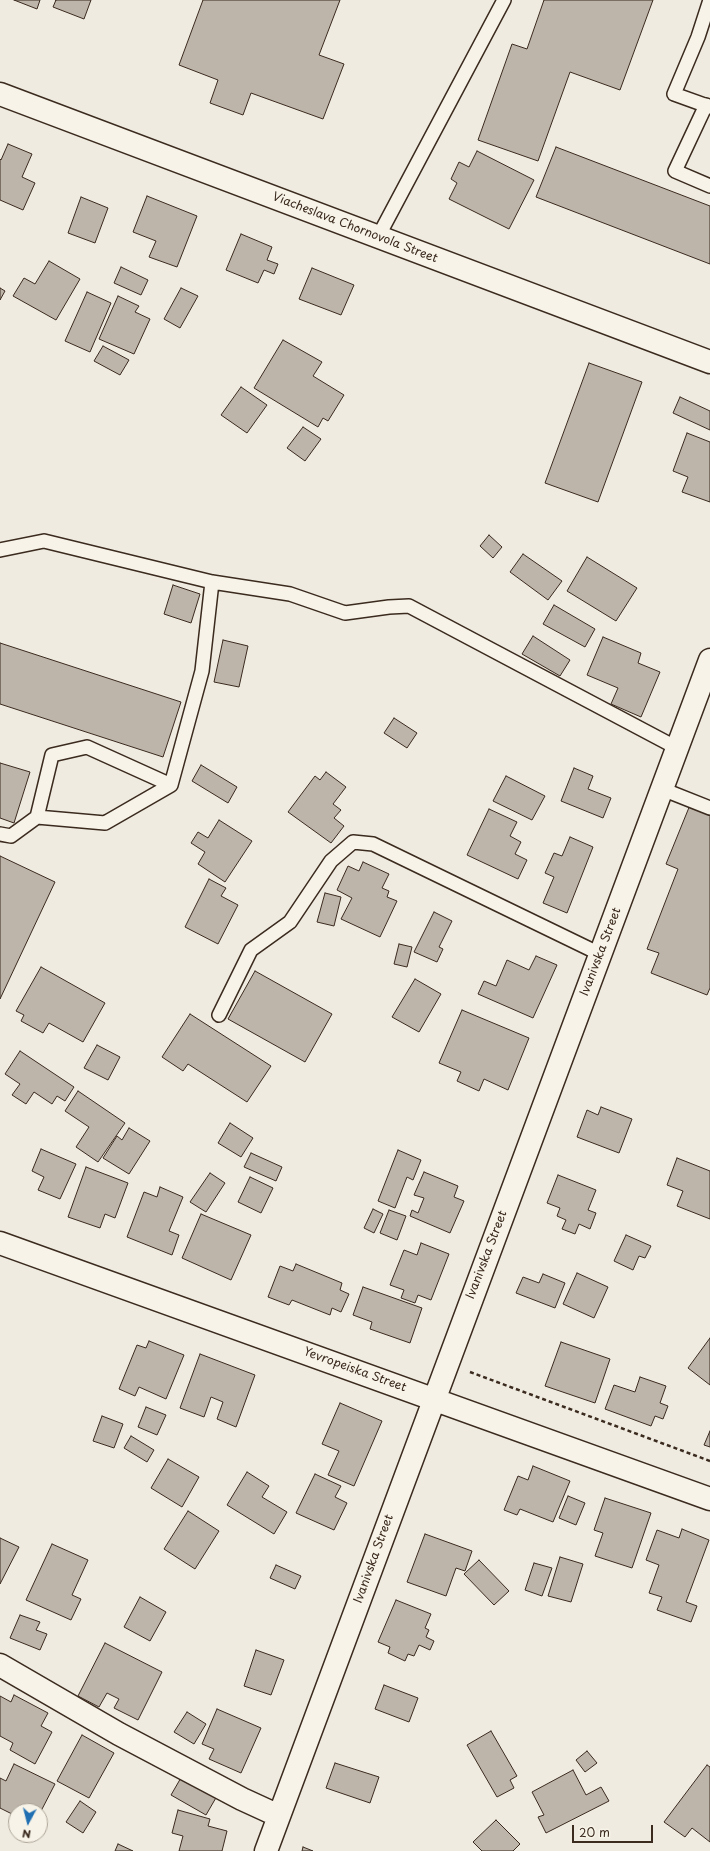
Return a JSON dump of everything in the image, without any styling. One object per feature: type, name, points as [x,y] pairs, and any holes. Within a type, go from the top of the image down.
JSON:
[{"type":"street","name":"Viacheslava Chornovola Street","points":[[0,94],[710,362]]},
{"type":"street","name":"Ivanivska Street","points":[[266,1851],[710,660]]},
{"type":"street","name":"Yevropeiska Street","points":[[0,1243],[434,1398],[710,1499]]},
{"type":"street","points":[[0,1665],[119,1734],[242,1799],[279,1816]]},
{"type":"lane","points":[[378,237],[504,0]]},
{"type":"lane","points":[[710,0],[698,37],[674,94],[708,106],[675,172],[710,186]]},
{"type":"lane","points":[[0,550],[44,541],[212,582],[290,594],[345,613],[409,606],[677,748]]},
{"type":"lane","points":[[37,817],[104,823],[171,785],[202,671],[212,582]]},
{"type":"lane","points":[[0,834],[11,836],[37,817],[52,755],[87,747],[171,785]]},
{"type":"lane","points":[[662,789],[710,808]]},
{"type":"lane","points":[[219,1015],[251,950],[290,922],[331,861],[353,842],[373,844],[600,954]]},
{"type":"path","points":[[447,1363],[710,1461]]},
{"type":"building","points":[[14,0],[40,0],[37,9]]},
{"type":"building","points":[[56,0],[91,0],[84,19],[53,7]]},
{"type":"building","points":[[203,0],[340,0],[319,55],[344,64],[323,119],[251,93],[243,115],[210,103],[218,80],[179,65]]},
{"type":"building","points":[[544,0],[653,0],[620,90],[570,72],[538,161],[478,140],[512,44],[527,49]]},
{"type":"building","points":[[8,144],[32,154],[22,177],[35,183],[23,210],[0,200],[0,159],[1,160]]},
{"type":"building","points":[[556,147],[710,206],[710,264],[536,197]]},
{"type":"building","points":[[477,151],[534,180],[509,229],[449,199],[457,183],[451,179],[459,162],[469,167]]},
{"type":"building","points":[[147,196],[197,216],[177,267],[149,257],[156,241],[133,232]]},
{"type":"building","points":[[81,197],[108,208],[95,243],[68,233]]},
{"type":"building","points":[[241,234],[272,247],[267,260],[278,264],[274,274],[264,270],[258,283],[226,270]]},
{"type":"building","points":[[49,261],[80,279],[56,320],[13,296],[24,278],[35,284]]},
{"type":"building","points":[[121,267],[148,280],[141,295],[114,283]]},
{"type":"building","points":[[312,268],[354,285],[341,315],[299,299]]},
{"type":"building","points":[[0,288],[5,291],[0,300]]},
{"type":"building","points":[[181,288],[198,296],[180,328],[164,319]]},
{"type":"building","points":[[87,292],[111,303],[90,352],[65,341]]},
{"type":"building","points":[[118,296],[139,306],[135,312],[150,319],[134,354],[99,339]]},
{"type":"building","points":[[283,340],[322,362],[313,376],[344,395],[328,421],[323,418],[318,427],[254,388]]},
{"type":"building","points":[[103,346],[129,360],[120,375],[94,361]]},
{"type":"building","points":[[589,363],[642,382],[598,502],[545,483]]},
{"type":"building","points":[[241,387],[267,405],[247,433],[221,415]]},
{"type":"building","points":[[680,397],[710,411],[710,430],[673,413]]},
{"type":"building","points":[[303,427],[321,439],[305,461],[287,448]]},
{"type":"building","points":[[687,433],[710,442],[710,502],[682,492],[688,477],[673,471]]},
{"type":"building","points":[[489,535],[502,547],[493,558],[480,546]]},
{"type":"building","points":[[523,554],[562,581],[548,600],[510,572]]},
{"type":"building","points":[[587,557],[637,588],[616,621],[567,591]]},
{"type":"building","points":[[173,585],[200,594],[191,623],[164,614]]},
{"type":"building","points":[[554,605],[595,629],[585,647],[543,624]]},
{"type":"building","points":[[533,636],[570,660],[560,676],[522,654]]},
{"type":"building","points":[[603,637],[641,653],[638,663],[660,672],[641,717],[611,704],[618,688],[587,675]]},
{"type":"building","points":[[223,640],[248,646],[239,687],[214,682]]},
{"type":"building","points":[[0,643],[181,702],[163,757],[0,704]]},
{"type":"building","points":[[394,718],[417,733],[407,748],[384,733]]},
{"type":"building","points":[[0,763],[30,772],[14,823],[0,818]]},
{"type":"building","points":[[201,765],[237,787],[228,803],[192,781]]},
{"type":"building","points":[[574,768],[593,776],[588,789],[611,798],[603,818],[561,801]]},
{"type":"building","points":[[326,772],[346,787],[333,804],[341,810],[334,818],[344,826],[331,843],[288,812],[315,776],[320,780]]},
{"type":"building","points":[[506,776],[545,796],[532,820],[493,801]]},
{"type":"building","points":[[690,805],[710,813],[710,988],[707,995],[651,973],[659,953],[647,949],[678,869],[666,864]]},
{"type":"building","points":[[489,809],[517,822],[510,836],[521,842],[515,854],[527,860],[518,879],[467,855]]},
{"type":"building","points":[[219,820],[252,841],[225,882],[198,864],[205,852],[191,843],[198,832],[208,838]]},
{"type":"building","points":[[570,837],[593,847],[567,913],[543,903],[554,877],[545,873],[554,853],[562,856]]},
{"type":"building","points":[[0,856],[55,882],[0,999]]},
{"type":"building","points":[[363,862],[389,874],[382,888],[389,891],[387,897],[397,901],[380,937],[341,919],[352,898],[337,890],[348,866],[359,871]]},
{"type":"building","points":[[209,879],[226,888],[221,896],[238,905],[218,944],[185,927]]},
{"type":"building","points":[[325,893],[341,897],[334,926],[317,922]]},
{"type":"building","points":[[434,912],[452,921],[439,947],[443,949],[437,962],[414,952]]},
{"type":"building","points":[[399,944],[412,947],[407,967],[394,964]]},
{"type":"building","points":[[536,956],[557,965],[533,1018],[478,994],[484,981],[496,986],[507,960],[529,970]]},
{"type":"building","points":[[41,967],[105,1003],[83,1042],[49,1023],[43,1033],[21,1021],[24,1015],[16,1011]]},
{"type":"building","points":[[255,971],[332,1014],[305,1062],[228,1019]]},
{"type":"building","points":[[415,979],[441,994],[419,1032],[392,1017]]},
{"type":"building","points":[[462,1010],[529,1038],[508,1090],[484,1079],[479,1091],[457,1081],[461,1072],[439,1063]]},
{"type":"building","points":[[190,1014],[271,1066],[247,1102],[188,1064],[183,1071],[162,1057]]},
{"type":"building","points":[[97,1045],[120,1057],[108,1080],[84,1068]]},
{"type":"building","points":[[20,1051],[74,1087],[65,1101],[57,1096],[52,1104],[34,1092],[26,1104],[12,1095],[20,1084],[5,1074]]},
{"type":"building","points":[[78,1091],[125,1123],[98,1162],[76,1147],[89,1127],[65,1111]]},
{"type":"building","points":[[601,1107],[632,1119],[619,1153],[577,1137],[587,1110],[598,1115]]},
{"type":"building","points":[[230,1123],[253,1138],[241,1157],[218,1143]]},
{"type":"building","points":[[129,1128],[150,1141],[129,1174],[103,1158],[117,1136],[122,1140]]},
{"type":"building","points":[[41,1149],[76,1164],[60,1199],[38,1190],[44,1177],[32,1171]]},
{"type":"building","points":[[398,1150],[421,1160],[413,1180],[407,1177],[395,1208],[378,1201]]},
{"type":"building","points":[[251,1153],[282,1167],[276,1181],[244,1167]]},
{"type":"building","points":[[677,1158],[710,1171],[710,1219],[677,1206],[683,1191],[667,1185]]},
{"type":"building","points":[[86,1167],[128,1183],[115,1218],[105,1214],[100,1228],[68,1217]]},
{"type":"building","points":[[424,1172],[458,1186],[454,1197],[464,1201],[450,1233],[410,1216],[412,1210],[418,1213],[424,1198],[414,1195]]},
{"type":"building","points":[[210,1173],[225,1183],[206,1212],[190,1202]]},
{"type":"building","points":[[558,1175],[596,1190],[588,1210],[596,1213],[590,1229],[579,1224],[575,1234],[562,1229],[566,1220],[557,1216],[560,1208],[547,1203]]},
{"type":"building","points":[[250,1177],[273,1188],[261,1213],[238,1202]]},
{"type":"building","points":[[160,1187],[183,1197],[169,1231],[179,1235],[172,1255],[127,1237],[144,1192],[157,1197]]},
{"type":"building","points":[[373,1209],[383,1214],[374,1233],[364,1228]]},
{"type":"building","points":[[389,1210],[406,1216],[397,1240],[380,1233]]},
{"type":"building","points":[[201,1214],[251,1235],[231,1280],[182,1258]]},
{"type":"building","points":[[626,1235],[651,1246],[645,1258],[639,1256],[633,1270],[614,1261]]},
{"type":"building","points":[[421,1243],[449,1254],[431,1300],[418,1295],[415,1303],[401,1298],[404,1290],[390,1285],[404,1250],[417,1255]]},
{"type":"building","points":[[296,1264],[342,1283],[340,1290],[349,1294],[341,1312],[332,1308],[330,1315],[292,1300],[289,1305],[268,1297],[280,1266],[293,1271]]},
{"type":"building","points":[[577,1273],[608,1287],[594,1318],[563,1304]]},
{"type":"building","points":[[543,1274],[565,1283],[555,1308],[516,1293],[523,1277],[539,1283]]},
{"type":"building","points":[[363,1287],[422,1308],[410,1343],[370,1329],[372,1322],[353,1315]]},
{"type":"building","points":[[710,1338],[710,1385],[688,1368]]},
{"type":"building","points":[[149,1341],[184,1355],[166,1399],[139,1387],[135,1396],[119,1389],[137,1345],[146,1348]]},
{"type":"building","points":[[561,1342],[610,1359],[595,1403],[545,1386]]},
{"type":"building","points":[[200,1354],[255,1375],[236,1427],[217,1419],[223,1402],[211,1397],[204,1417],[180,1408]]},
{"type":"building","points":[[640,1377],[666,1386],[660,1403],[668,1406],[663,1419],[655,1416],[651,1426],[605,1409],[614,1385],[635,1392]]},
{"type":"building","points":[[340,1403],[382,1421],[354,1486],[328,1475],[339,1451],[322,1444]]},
{"type":"building","points":[[146,1407],[166,1415],[157,1435],[138,1427]]},
{"type":"building","points":[[102,1416],[123,1424],[114,1448],[93,1441]]},
{"type":"building","points":[[710,1431],[710,1447],[704,1445]]},
{"type":"building","points":[[131,1436],[154,1450],[147,1462],[124,1448]]},
{"type":"building","points":[[168,1459],[199,1477],[182,1507],[151,1488]]},
{"type":"building","points":[[533,1466],[570,1481],[553,1522],[520,1509],[517,1515],[504,1510],[518,1476],[528,1480]]},
{"type":"building","points":[[247,1472],[269,1486],[262,1497],[287,1512],[274,1534],[227,1505]]},
{"type":"building","points":[[315,1474],[341,1486],[335,1497],[347,1503],[334,1530],[296,1513]]},
{"type":"building","points":[[568,1496],[585,1503],[576,1525],[559,1518]]},
{"type":"building","points":[[605,1498],[651,1513],[632,1568],[595,1556],[603,1533],[594,1530]]},
{"type":"building","points":[[188,1511],[219,1531],[195,1569],[164,1549]]},
{"type":"building","points":[[682,1529],[709,1540],[686,1602],[697,1606],[691,1622],[657,1610],[662,1597],[649,1593],[659,1565],[646,1560],[657,1530],[679,1538]]},
{"type":"building","points":[[425,1534],[472,1551],[465,1571],[456,1568],[446,1596],[407,1582]]},
{"type":"building","points":[[0,1538],[19,1547],[0,1584]]},
{"type":"building","points":[[52,1544],[88,1560],[72,1595],[81,1599],[71,1620],[26,1600]]},
{"type":"building","points":[[560,1557],[583,1564],[571,1602],[548,1596]]},
{"type":"building","points":[[479,1560],[509,1591],[494,1605],[464,1574]]},
{"type":"building","points":[[534,1563],[552,1568],[542,1596],[525,1590]]},
{"type":"building","points":[[276,1565],[301,1576],[295,1589],[270,1578]]},
{"type":"building","points":[[140,1597],[166,1612],[150,1641],[124,1627]]},
{"type":"building","points":[[396,1600],[431,1614],[425,1628],[429,1630],[426,1637],[434,1641],[430,1650],[419,1645],[414,1656],[408,1654],[405,1661],[388,1653],[390,1647],[378,1642]]},
{"type":"building","points":[[20,1615],[40,1622],[36,1630],[47,1634],[40,1650],[10,1638]]},
{"type":"building","points":[[105,1643],[162,1672],[138,1720],[114,1708],[119,1699],[107,1693],[99,1707],[78,1696]]},
{"type":"building","points":[[256,1650],[284,1660],[271,1695],[244,1686]]},
{"type":"building","points":[[384,1685],[418,1698],[409,1722],[375,1709]]},
{"type":"building","points":[[14,1695],[48,1713],[41,1726],[52,1732],[35,1764],[10,1750],[13,1743],[0,1736],[0,1696],[11,1702]]},
{"type":"building","points":[[217,1709],[261,1728],[241,1773],[209,1759],[214,1749],[202,1744]]},
{"type":"building","points":[[187,1712],[206,1724],[194,1744],[174,1732]]},
{"type":"building","points":[[491,1731],[517,1776],[510,1780],[514,1788],[497,1797],[467,1745]]},
{"type":"building","points":[[82,1735],[114,1753],[89,1798],[57,1781]]},
{"type":"building","points":[[587,1751],[597,1763],[585,1772],[576,1760]]},
{"type":"building","points":[[335,1763],[379,1777],[370,1803],[326,1788]]},
{"type":"building","points":[[14,1764],[55,1784],[45,1803],[8,1803],[8,1812],[0,1808],[0,1778],[6,1781]]},
{"type":"building","points":[[707,1765],[710,1767],[710,1842],[692,1828],[685,1837],[664,1822]]},
{"type":"building","points":[[573,1770],[586,1795],[601,1787],[609,1801],[546,1833],[538,1817],[544,1815],[532,1792]]},
{"type":"building","points":[[182,1776],[217,1796],[206,1815],[171,1795]]},
{"type":"building","points":[[80,1801],[96,1812],[83,1833],[66,1822]]},
{"type":"building","points":[[178,1810],[210,1819],[208,1826],[227,1831],[222,1851],[179,1851],[183,1836],[172,1833]]},
{"type":"building","points":[[496,1820],[520,1844],[513,1851],[482,1851],[473,1842]]},
{"type":"building","points":[[118,1844],[133,1851],[115,1851]]},
{"type":"building","points":[[303,1847],[313,1851],[302,1851]]}]
